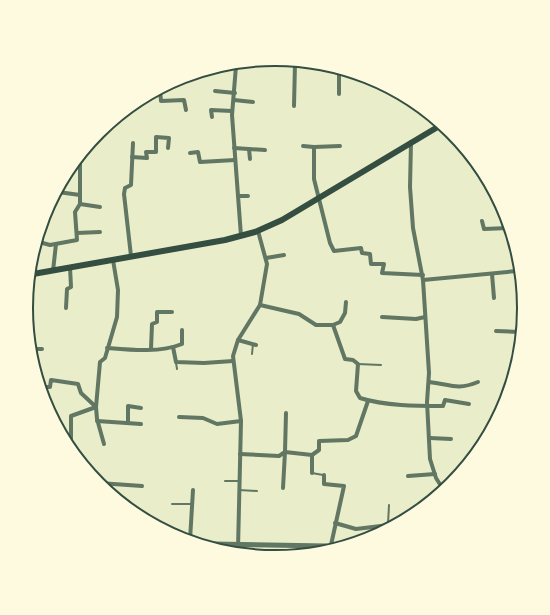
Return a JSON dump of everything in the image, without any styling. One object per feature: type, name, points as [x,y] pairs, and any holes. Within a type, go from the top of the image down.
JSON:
[{"type":"main road","points":[[35,274],[225,240],[258,231],[282,220],[437,127]]},
{"type":"street","points":[[294,106],[295,66]]},
{"type":"street","points":[[236,69],[235,93],[232,111],[241,236]]},
{"type":"street","points":[[339,74],[339,94]]},
{"type":"street","points":[[215,91],[235,93]]},
{"type":"street","points":[[160,94],[161,100],[184,100],[186,110]]},
{"type":"street","points":[[234,100],[253,102]]},
{"type":"street","points":[[212,117],[211,110],[232,111]]},
{"type":"street","points":[[132,157],[147,158],[146,152],[156,152],[156,137],[169,138],[168,148]]},
{"type":"street","points":[[411,142],[410,187],[413,228],[423,277],[429,382],[427,406],[430,459],[440,485]]},
{"type":"street","points":[[131,256],[124,194],[125,188],[131,185],[133,143]]},
{"type":"street","points":[[303,146],[340,146]]},
{"type":"street","points":[[314,147],[314,179],[320,197],[330,243],[334,251],[361,248],[362,253],[370,254],[371,264],[384,264],[382,273],[423,277],[492,274],[514,271]]},
{"type":"street","points":[[234,148],[265,150]]},
{"type":"street","points":[[250,149],[250,159]]},
{"type":"street","points":[[190,153],[198,152],[200,162],[235,160]]},
{"type":"street","points":[[42,242],[56,244],[77,240],[75,212],[80,204],[79,166]]},
{"type":"street","points":[[62,193],[80,195]]},
{"type":"street","points":[[238,196],[248,196]]},
{"type":"street","points":[[80,204],[100,207]]},
{"type":"street","points":[[482,221],[484,229],[503,228]]},
{"type":"street","points":[[238,546],[241,421],[233,356],[238,340],[260,305],[267,264],[258,231]]},
{"type":"street","points":[[77,232],[100,232]]},
{"type":"street","points":[[53,271],[56,244]]},
{"type":"street","points":[[266,258],[284,255]]},
{"type":"street","points":[[104,444],[97,421],[96,407],[100,362],[105,358],[117,317],[118,290],[113,260]]},
{"type":"street","points":[[66,308],[67,289],[71,287],[70,267]]},
{"type":"street","points":[[492,274],[494,298]]},
{"type":"street","points":[[260,305],[299,314],[316,324],[333,325],[340,322],[345,313],[346,302]]},
{"type":"street","points":[[151,349],[152,324],[156,322],[157,312],[172,312]]},
{"type":"street","points":[[382,317],[416,319],[425,317]]},
{"type":"street","points":[[333,325],[345,359],[358,364],[356,392],[360,398],[368,401],[427,406],[443,406],[445,400],[469,404]]},
{"type":"street","points":[[107,348],[173,348],[182,344],[182,330]]},
{"type":"street","points":[[496,331],[515,332]]},
{"type":"street","points":[[238,340],[254,345]]},
{"type":"street","points":[[173,348],[176,362],[204,363],[233,361]]},
{"type":"street","points":[[37,349],[42,349]]},
{"type":"street","points":[[47,387],[50,387],[51,380],[78,384],[80,393],[96,407]]},
{"type":"street","points":[[429,382],[444,383],[448,387],[465,388],[478,382]]},
{"type":"street","points":[[240,454],[279,456],[285,452],[312,455],[319,450],[319,441],[348,440],[356,436],[368,401]]},
{"type":"street","points":[[128,423],[128,406],[141,408]]},
{"type":"street","points":[[70,436],[71,416],[96,407]]},
{"type":"street","points":[[283,488],[286,413]]},
{"type":"street","points":[[179,417],[203,418],[217,424],[241,421]]},
{"type":"street","points":[[97,421],[141,424]]},
{"type":"street","points":[[430,438],[451,439]]},
{"type":"street","points":[[312,455],[312,473]]},
{"type":"street","points":[[408,476],[435,474]]},
{"type":"street","points":[[324,475],[324,484],[344,486],[331,543]]},
{"type":"street","points":[[109,484],[142,486]]},
{"type":"street","points":[[190,534],[194,490]]},
{"type":"street","points":[[335,523],[356,529],[380,526]]},
{"type":"street","points":[[243,547],[313,546]]},
{"type":"lane","points":[[252,354],[254,345]]},
{"type":"lane","points":[[176,362],[177,370]]},
{"type":"lane","points":[[358,364],[381,365]]},
{"type":"lane","points":[[312,473],[324,475]]},
{"type":"lane","points":[[225,481],[239,480]]},
{"type":"lane","points":[[239,490],[258,491]]},
{"type":"lane","points":[[172,504],[193,504]]},
{"type":"lane","points":[[388,521],[389,505]]}]
